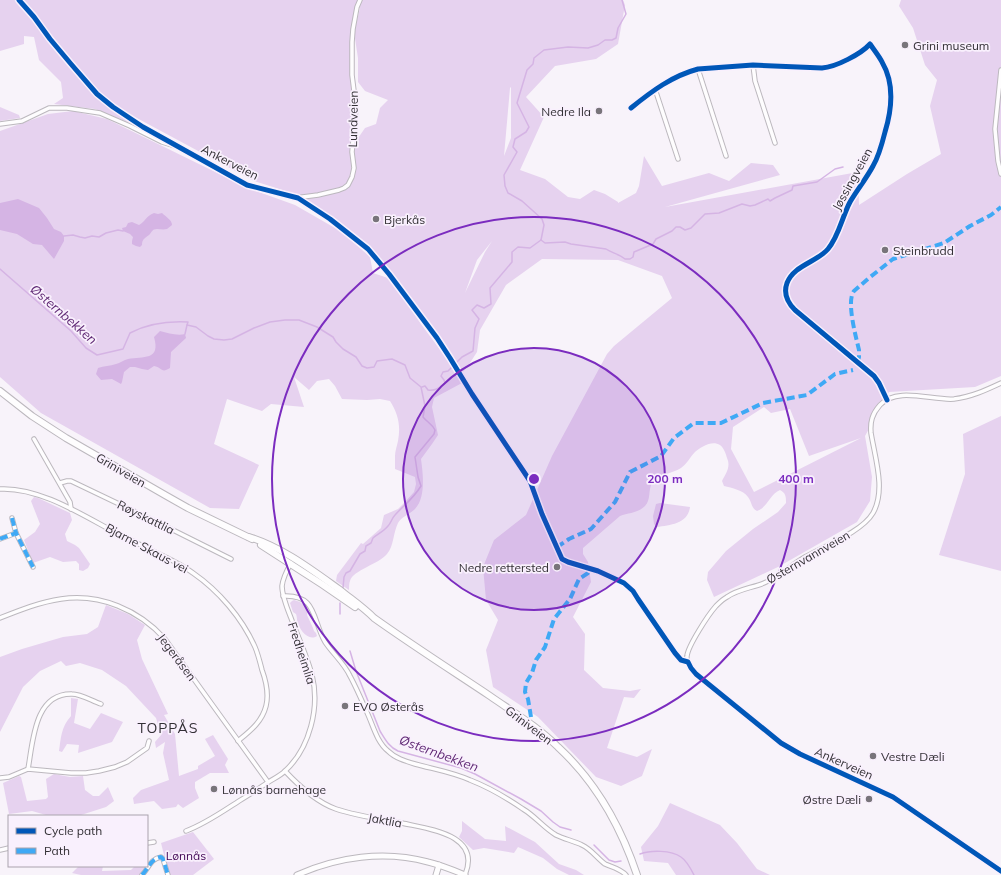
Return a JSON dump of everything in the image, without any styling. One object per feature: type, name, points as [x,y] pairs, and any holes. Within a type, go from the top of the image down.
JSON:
[{"type":"main road","name":"Griniveien","points":[[0,391],[32,416],[61,435],[165,495],[188,508],[249,537],[266,543],[367,615],[374,618],[542,732],[558,746],[584,775],[604,802],[624,838],[637,875]]},
{"type":"main road","points":[[297,875],[330,863],[374,856],[422,860],[465,875]]},
{"type":"main road","points":[[436,875],[439,865]]},
{"type":"street","name":"Lundveien","points":[[298,198],[331,193],[339,190],[348,185],[352,177],[354,168],[352,152],[356,107],[352,75],[352,42],[357,7],[360,0]]},
{"type":"street","name":"Jøssingveien","points":[[632,108],[655,89],[691,71],[753,65],[826,68],[864,51],[870,44],[885,66],[892,100],[890,115],[877,158],[847,207],[832,244],[820,256],[803,266],[792,276],[787,283],[785,291],[788,301],[795,310],[874,376],[882,388],[887,400]]},
{"type":"street","points":[[753,65],[754,81],[775,143]]},
{"type":"street","points":[[698,70],[726,156]]},
{"type":"street","points":[[1001,70],[995,129],[998,161],[1001,174]]},
{"type":"street","points":[[655,89],[678,159]]},
{"type":"street","name":"Ankerveien","points":[[0,124],[22,121],[49,108],[57,107],[100,113],[162,142],[178,147],[247,185],[298,198]]},
{"type":"street","points":[[887,400],[898,396],[955,399],[979,393],[1001,383]]},
{"type":"street","name":"Østernvannveien","points":[[688,662],[687,654],[691,645],[714,608],[723,599],[738,591],[759,585],[771,579],[805,556],[859,528],[871,517],[878,501],[880,488],[870,425],[872,417],[877,409],[887,400]]},
{"type":"street","points":[[34,439],[60,483],[70,502],[71,509]]},
{"type":"street","name":"Røyskattlia","points":[[60,483],[71,481],[158,522],[231,559]]},
{"type":"street","name":"Bjarne Skaus vei","points":[[0,489],[11,488],[24,490],[41,496],[71,509],[150,550],[178,562],[194,573],[231,608],[255,647],[266,682],[267,694],[266,706],[259,722],[238,741]]},
{"type":"street","points":[[12,518],[16,533],[33,567]]},
{"type":"street","points":[[0,539],[16,533]]},
{"type":"street","name":"Fredheimlia","points":[[186,831],[212,818],[285,771],[301,750],[306,740],[312,723],[315,704],[312,676],[283,596],[282,589],[283,580],[292,561]]},
{"type":"street","points":[[283,596],[292,595],[308,602],[326,643],[350,675],[375,733],[381,744],[389,753],[403,760],[469,779],[482,785],[523,809],[553,833],[582,845],[603,862],[624,872],[626,875]]},
{"type":"street","name":"Jegeråsen","points":[[0,617],[48,601],[71,598],[85,598],[129,610],[147,622],[165,639],[268,782]]},
{"type":"street","name":"Ankerveien","points":[[688,662],[696,674],[781,743],[800,754],[893,797],[1001,871]]},
{"type":"street","points":[[28,769],[39,717],[49,702],[58,697],[73,694],[101,704]]},
{"type":"street","points":[[0,778],[9,777],[28,769],[71,773],[100,771],[127,762],[147,748],[149,741]]},
{"type":"street","name":"Jaktlia","points":[[285,771],[309,793],[325,804],[337,809],[448,834],[458,841],[466,850],[469,860],[465,875]]},
{"type":"street","points":[[148,843],[154,842]]},
{"type":"street","points":[[142,875],[152,861],[161,857],[168,875]]},
{"type":"green space","points":[[0,0],[623,0],[625,5],[618,44],[596,59],[555,66],[526,97],[544,117],[520,170],[545,179],[568,197],[580,199],[594,190],[605,194],[618,203],[636,193],[639,186],[644,156],[662,186],[709,173],[729,181],[751,163],[773,165],[780,175],[665,207],[858,172],[859,205],[941,154],[930,106],[937,80],[925,65],[913,28],[899,6],[901,0],[1001,0],[1001,376],[975,387],[889,392],[865,436],[872,477],[870,501],[857,522],[778,567],[714,597],[707,580],[708,572],[726,551],[753,529],[778,512],[786,503],[785,495],[780,490],[773,495],[764,507],[757,511],[746,495],[737,490],[724,486],[722,481],[728,470],[728,461],[724,449],[720,445],[714,443],[700,448],[681,468],[655,480],[652,483],[648,501],[645,506],[636,511],[620,516],[583,548],[583,554],[588,562],[591,582],[573,617],[585,634],[584,670],[603,688],[630,691],[641,689],[634,698],[624,697],[607,748],[637,757],[652,749],[642,776],[621,786],[596,777],[538,717],[493,687],[486,650],[498,620],[486,600],[483,567],[494,540],[526,515],[552,456],[607,354],[614,346],[672,298],[662,276],[618,260],[542,259],[506,285],[480,330],[477,352],[462,373],[389,273],[352,233],[327,214],[304,203],[295,194],[254,181],[120,109],[150,131],[95,109],[54,104],[63,98],[61,82],[39,60],[34,37],[24,36],[24,44],[0,51]],"holes":[[[358,7],[360,8],[354,32],[358,58],[358,82],[365,91],[388,100],[380,108],[376,124],[365,128],[354,144],[352,176],[351,49]],[[511,87],[511,138],[504,156]],[[492,241],[465,293],[477,260]],[[764,407],[771,413],[790,409],[809,456],[861,438],[754,492],[731,449],[733,427]]]},
{"type":"green space","points":[[0,107],[19,115],[20,118],[0,121]]},
{"type":"green space","points":[[73,111],[107,119],[248,188],[295,205],[342,232],[370,257],[373,273],[388,278],[447,359],[462,383],[434,398],[432,407],[438,435],[421,459],[423,485],[421,498],[418,504],[415,509],[398,523],[391,547],[387,554],[352,577],[349,583],[349,590],[336,581],[337,575],[361,543],[363,544],[381,528],[384,515],[398,509],[414,492],[416,484],[415,477],[395,469],[395,454],[399,435],[399,425],[397,415],[390,401],[380,399],[342,399],[335,386],[329,379],[317,381],[309,390],[294,377],[304,407],[271,404],[262,411],[227,399],[214,444],[259,465],[239,509],[210,508],[41,413],[0,377],[0,131],[48,114]]},
{"type":"green space","points":[[1001,416],[1001,571],[939,555],[965,474],[963,434]]},
{"type":"green space","points":[[34,497],[70,513],[72,520],[65,534],[67,541],[79,548],[90,564],[88,568],[83,571],[79,570],[79,564],[76,561],[63,562],[50,557],[33,563],[24,540],[35,532],[40,524],[31,501]]},
{"type":"green space","points":[[660,503],[690,507],[689,513],[678,523],[657,527],[654,524],[653,516],[656,504]]},
{"type":"green space","points":[[294,600],[300,602],[308,610],[307,615],[317,636],[307,636],[300,628],[296,614],[293,612],[290,603]]},
{"type":"green space","points":[[106,605],[128,614],[145,625],[137,640],[142,659],[168,714],[164,715],[175,734],[179,776],[198,769],[198,766],[215,756],[205,739],[213,735],[228,759],[225,765],[229,773],[210,773],[195,782],[195,788],[199,798],[183,808],[178,804],[176,807],[162,809],[154,801],[134,804],[133,798],[141,790],[169,780],[163,753],[165,742],[156,748],[155,742],[161,735],[156,718],[126,686],[102,670],[80,663],[66,666],[61,661],[40,671],[23,687],[0,732],[0,657],[63,637],[87,634],[98,627]]},
{"type":"green space","points":[[71,698],[78,699],[74,723],[90,729],[101,713],[123,722],[112,742],[78,753],[79,745],[67,744],[62,752],[59,751],[63,728],[71,716]]},
{"type":"green space","points":[[54,774],[70,777],[83,776],[85,790],[93,796],[99,796],[108,787],[114,801],[106,807],[81,815],[46,815],[32,811],[9,814],[3,783],[19,776],[21,777],[27,801],[46,799],[48,797],[46,779]]},
{"type":"green space","points":[[670,803],[720,825],[737,843],[757,869],[770,875],[676,875],[668,863],[644,861],[641,847],[658,826]]},
{"type":"green space","points":[[462,821],[485,839],[506,841],[505,826],[535,842],[559,864],[576,870],[584,875],[569,875],[557,869],[543,858],[518,847],[514,853],[484,848],[473,850],[459,837],[462,831]]},
{"type":"green space","name":"Lønnås","points":[[193,832],[214,859],[193,875],[169,875],[161,843]]},
{"type":"green space","points":[[78,867],[103,867],[102,871],[131,870],[134,867],[145,867],[141,875],[81,875],[72,873]]},
{"type":"shaded area","points":[[18,199],[39,208],[54,229],[61,232],[64,236],[64,241],[54,259],[42,245],[33,244],[17,234],[0,230],[0,203]]},
{"type":"shaded area","points":[[154,213],[162,213],[170,220],[172,225],[167,229],[153,230],[144,239],[140,247],[132,244],[133,237],[123,231],[122,228],[126,227],[128,223],[132,222],[139,225]]},
{"type":"shaded area","points":[[160,331],[182,335],[185,334],[186,338],[171,352],[170,368],[163,370],[154,366],[148,370],[130,367],[124,372],[121,384],[112,379],[101,380],[96,374],[98,368],[116,364],[128,359],[145,357],[153,354],[156,345],[154,337]]},
{"type":"waterway","points":[[541,240],[544,225],[542,219],[522,201],[508,193],[505,186],[504,175],[517,152],[513,147],[515,139],[526,132],[529,127],[517,103],[527,70],[533,64],[534,58],[544,50],[568,47],[588,48],[598,45],[605,40],[612,40],[616,38],[618,28],[626,14],[622,0]]},
{"type":"waterway","points":[[541,240],[545,243],[565,242],[606,249],[625,259],[630,259],[633,257],[634,252],[653,244],[656,239],[672,231],[676,227],[680,227],[685,230],[691,228],[705,214],[719,213],[742,204],[750,206],[768,199],[770,201],[792,190],[793,186],[817,182],[835,169],[843,167]]},
{"type":"waterway","points":[[64,236],[73,235],[85,238],[92,236],[99,237],[106,233],[118,230],[123,231]]},
{"type":"waterway","points":[[422,387],[425,386],[428,390],[435,390],[439,388],[445,383],[441,376],[443,372],[448,371],[462,357],[473,351],[475,328],[479,319],[472,310],[477,305],[484,308],[491,304],[490,288],[512,262],[512,252],[518,247],[530,248],[541,240]]},
{"type":"waterway","name":"Østernbekken","points":[[0,269],[71,331],[86,348],[97,355],[123,349],[130,333],[143,327],[158,324],[188,322],[187,325],[196,327],[208,336],[214,339],[224,340],[232,339],[270,322],[299,320],[317,327],[333,337],[343,349],[356,357],[362,366],[367,368],[374,367],[377,361],[392,359],[405,365],[410,378],[421,387],[425,406],[423,417],[435,430],[434,434],[415,457],[421,486],[412,498],[394,516],[386,528],[373,538],[371,543],[366,546],[365,551],[360,554],[350,571],[346,573],[343,588]]},
{"type":"waterway","points":[[185,334],[187,325]]},
{"type":"waterway","name":"Østernbekken","points":[[340,603],[340,614]]},
{"type":"waterway","name":"Østernbekken","points":[[350,651],[356,671],[380,731],[392,747],[398,751],[461,768],[475,774],[541,811],[560,827],[571,830]]},
{"type":"waterway","name":"Østernbekken","points":[[594,845],[609,860],[615,862],[621,861]]},
{"type":"waterway","name":"Østernbekken","points":[[640,854],[661,851],[672,853],[681,857],[689,865],[694,875]]},
{"type":"marked path","points":[[857,363],[859,350],[851,311],[852,296],[854,291],[893,259],[944,243],[970,226],[991,215],[1001,207]]},
{"type":"marked path","points":[[557,547],[569,539],[591,529],[615,502],[630,472],[661,456],[674,438],[694,423],[721,423],[763,403],[807,395],[835,374],[853,370]]},
{"type":"marked path","points":[[12,518],[16,533]]},
{"type":"marked path","points":[[0,539],[16,533],[33,567]]},
{"type":"marked path","points":[[531,717],[528,699],[525,692],[526,683],[532,673],[536,660],[545,647],[554,619],[570,599],[579,579],[588,573],[590,568]]},
{"type":"marked path","points":[[142,875],[154,860],[161,857],[168,875]]},
{"type":"cycle path","points":[[19,0],[97,94],[113,107],[143,127],[247,185],[298,198],[330,219],[368,249],[389,274],[437,338],[530,481],[542,514],[562,559],[598,571],[624,583],[633,591],[681,660],[688,662],[696,674],[781,743],[800,754],[893,797],[1001,871]]},
{"type":"cycle path","points":[[631,108],[671,80],[698,69],[753,65],[822,68],[848,59],[861,52],[870,44],[886,70],[891,88],[891,106],[880,150],[870,171],[850,202],[832,244],[818,257],[800,268],[790,277],[786,287],[786,295],[788,301],[795,310],[874,376],[887,400]]},
{"type":"place","name":"Grini museum","points":[[905,45]]},
{"type":"place","name":"Nedre Ila","points":[[599,111]]},
{"type":"place","name":"Bjerkås","points":[[376,219]]},
{"type":"place","name":"Steinbrudd","points":[[885,250]]},
{"type":"place","name":"Nedre rettersted","points":[[557,567]]},
{"type":"place","name":"EVO Østerås","points":[[345,706]]},
{"type":"place","name":"Vestre Dæli","points":[[873,756]]},
{"type":"place","name":"Lønnås barnehage","points":[[214,789]]},
{"type":"place","name":"Østre Dæli","points":[[869,799]]},
{"type":"district","name":"TOPPÅS","points":[[168,728]]}]
